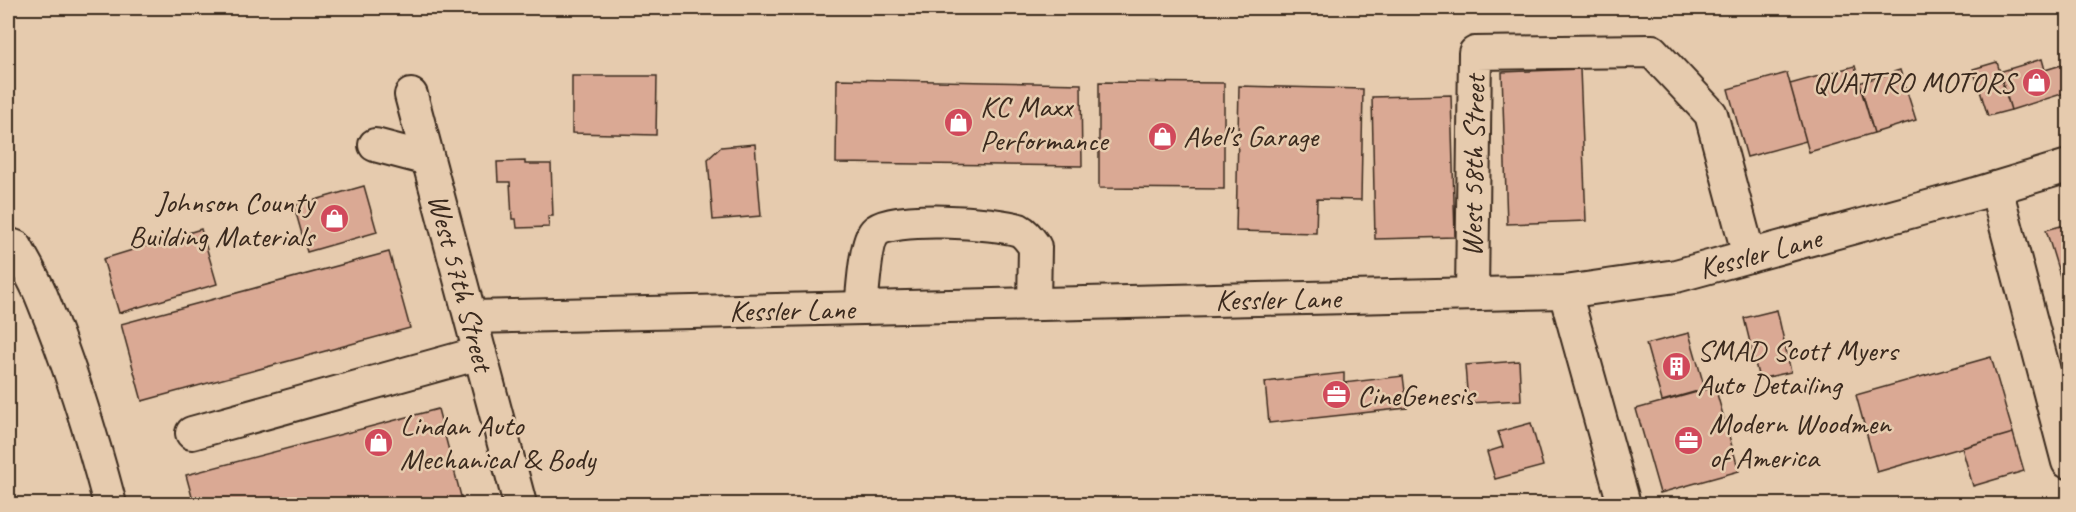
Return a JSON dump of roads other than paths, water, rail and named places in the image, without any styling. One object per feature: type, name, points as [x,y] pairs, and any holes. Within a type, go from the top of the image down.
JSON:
[{"type":"street","name":"West 58th Street","points":[[1472,294],[1475,53],[1652,51],[1711,114],[1749,256]]},
{"type":"street","name":"West 57th Street","points":[[411,95],[520,504]]},
{"type":"street","points":[[375,145],[428,159]]},
{"type":"street","name":"Kessler Lane","points":[[471,317],[1565,292],[1676,276],[2068,166]]},
{"type":"street","points":[[1996,188],[2068,462]]},
{"type":"street","points":[[861,308],[866,260],[873,233],[884,225],[899,223],[986,223],[1022,231],[1035,247],[1034,304]]},
{"type":"street","points":[[8,244],[16,247],[42,298],[67,366],[110,504]]},
{"type":"street","points":[[1565,292],[1624,504]]},
{"type":"street","points":[[192,434],[480,353]]},
{"type":"place","name":"QUATTRO MOTORS","points":[[2036,82]]},
{"type":"place","name":"KC Maxx Performance","points":[[959,123]]},
{"type":"place","name":"Abel's Garage","points":[[1162,136]]},
{"type":"place","name":"Johnson County Building Materials","points":[[335,219]]},
{"type":"place","name":"SMAD Scott Myers Auto Detailing","points":[[1676,367]]},
{"type":"place","name":"CineGenesis","points":[[1336,395]]},
{"type":"place","name":"Modern Woodmen of America","points":[[1688,440]]},
{"type":"place","name":"Lindan Auto Mechanical & Body","points":[[379,442]]}]
